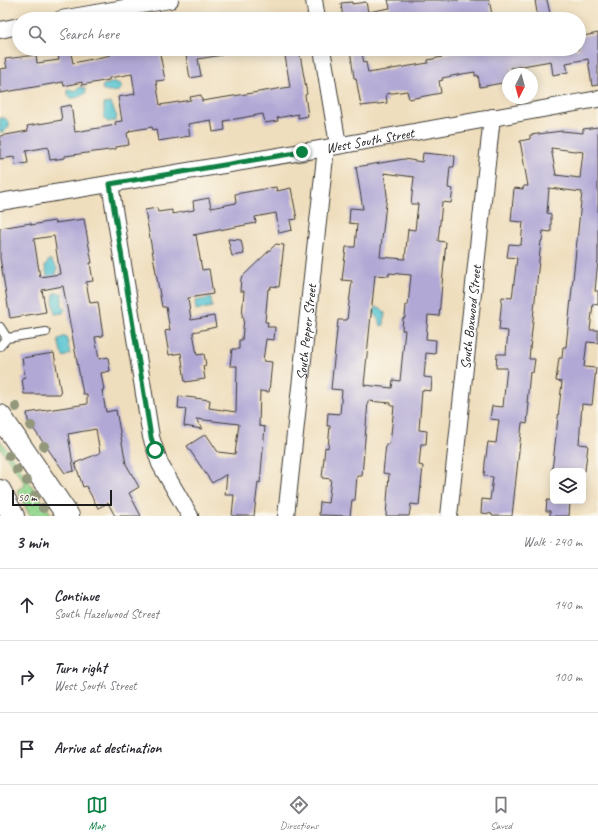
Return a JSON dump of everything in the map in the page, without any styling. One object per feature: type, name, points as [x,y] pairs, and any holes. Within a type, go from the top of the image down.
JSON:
[{"type":"main road","points":[[0,416],[68,516]]},
{"type":"main road","points":[[0,491],[13,516]]},
{"type":"street","points":[[101,12],[170,0]]},
{"type":"street","points":[[314,0],[316,12]]},
{"type":"street","points":[[0,30],[12,27]]},
{"type":"street","name":"South Pepper Street","points":[[286,516],[332,146],[323,56]]},
{"type":"street","name":"West South Street","points":[[0,202],[598,99]]},
{"type":"street","name":"South Boxwood Street","points":[[449,516],[492,117]]},
{"type":"street","points":[[110,184],[151,437],[160,464],[190,516]]},
{"type":"lane","points":[[0,327],[7,338]]},
{"type":"lane","points":[[0,346],[7,338],[46,332]]},
{"type":"green space","points":[[0,440],[52,516],[30,516],[17,490],[26,485],[0,447]]},
{"type":"water","points":[[116,82],[122,87],[119,91],[108,92],[102,89],[103,85]]},
{"type":"water","points":[[81,87],[85,88],[86,93],[75,98],[69,97],[67,90],[69,89],[74,91]]},
{"type":"water","points":[[111,103],[117,117],[115,121],[108,122],[104,119],[104,104]]},
{"type":"water","points":[[0,118],[5,118],[9,122],[9,127],[4,132],[0,132]]},
{"type":"water","points":[[49,260],[51,260],[57,268],[55,280],[48,279],[45,267]]},
{"type":"water","points":[[54,293],[62,293],[62,306],[65,309],[63,313],[55,314],[53,300]]},
{"type":"water","points":[[211,298],[212,307],[196,310],[195,301]]},
{"type":"water","points":[[377,307],[381,308],[385,312],[384,325],[381,326],[374,313]]},
{"type":"water","points":[[66,336],[70,354],[64,357],[61,353],[58,339]]},
{"type":"building","points":[[388,0],[489,0],[492,12],[368,12],[390,8]]},
{"type":"building","points":[[535,0],[547,0],[550,12],[537,12]]},
{"type":"building","points":[[352,2],[352,4],[366,2],[368,12],[342,12],[341,3]]},
{"type":"building","points":[[598,33],[598,85],[592,86],[588,59],[566,63],[568,72],[553,75],[551,61],[511,68],[502,68],[502,83],[480,87],[478,75],[475,76],[475,72],[462,74],[442,78],[443,80],[439,81],[441,93],[409,99],[407,91],[386,94],[387,103],[361,106],[356,78],[354,78],[351,56],[362,56],[364,63],[366,62],[368,73],[428,63],[428,60],[442,56],[586,56],[586,36]]},
{"type":"building","points":[[36,56],[37,63],[59,60],[58,56],[72,56],[73,63],[106,56],[160,56],[165,80],[156,81],[160,105],[191,100],[190,97],[201,95],[202,101],[290,87],[285,56],[300,56],[307,94],[305,95],[308,116],[298,118],[298,114],[277,118],[278,121],[265,123],[263,114],[224,121],[225,130],[213,132],[211,120],[188,124],[190,136],[158,141],[156,129],[153,130],[152,127],[129,131],[130,132],[127,133],[129,145],[116,147],[116,149],[65,156],[65,158],[50,160],[48,147],[26,151],[28,163],[15,165],[14,157],[0,159],[0,136],[28,131],[27,126],[62,120],[60,107],[71,105],[75,132],[116,125],[115,122],[122,121],[118,97],[135,94],[132,74],[82,85],[82,82],[64,86],[63,82],[0,93],[0,69],[7,68],[5,59]]},
{"type":"building","points":[[186,56],[216,56],[198,59],[201,76],[190,78]]},
{"type":"building","points":[[598,127],[598,261],[595,291],[598,291],[598,305],[593,304],[590,330],[598,330],[598,343],[587,342],[584,367],[596,368],[592,405],[582,404],[579,444],[588,445],[585,468],[552,468],[562,382],[556,381],[559,358],[562,358],[563,347],[566,347],[582,192],[549,188],[547,213],[551,214],[551,232],[543,231],[541,241],[529,359],[535,359],[533,373],[530,372],[527,403],[529,403],[527,424],[522,423],[512,516],[492,516],[492,514],[481,513],[482,499],[490,500],[493,477],[484,476],[488,442],[496,443],[499,420],[490,419],[492,406],[503,407],[507,368],[496,368],[497,354],[506,354],[508,331],[499,330],[502,297],[512,298],[517,258],[507,257],[509,244],[521,245],[523,222],[511,221],[514,188],[523,189],[524,186],[528,186],[520,141],[530,139],[530,135],[562,131],[583,133],[583,129]],"holes":[[[551,148],[583,152],[580,178],[556,175]]]},
{"type":"building","points":[[423,153],[455,156],[454,167],[450,167],[448,188],[453,189],[451,203],[442,202],[438,241],[446,242],[439,316],[428,315],[426,339],[436,340],[435,354],[426,353],[424,377],[432,378],[431,391],[422,390],[419,430],[427,431],[426,444],[421,444],[419,465],[423,466],[419,505],[411,504],[409,516],[386,516],[389,474],[383,473],[386,444],[390,444],[394,406],[391,406],[391,403],[368,401],[362,476],[357,476],[355,500],[352,500],[350,516],[319,515],[320,502],[328,503],[331,479],[322,478],[325,447],[328,448],[330,426],[327,426],[328,413],[340,414],[342,390],[331,389],[338,320],[347,320],[352,281],[342,280],[346,247],[355,247],[357,224],[349,223],[350,208],[363,209],[356,167],[404,159],[422,162]],"holes":[[[384,173],[414,177],[411,204],[418,204],[415,230],[408,229],[405,259],[380,257],[387,195]],[[389,273],[411,275],[408,305],[406,305],[405,318],[403,318],[402,330],[405,330],[400,381],[393,380],[392,388],[364,385],[375,275],[389,276]]]},
{"type":"building","points":[[276,187],[277,191],[291,188],[297,219],[290,220],[292,230],[279,233],[276,213],[255,217],[256,223],[193,235],[196,235],[202,270],[209,269],[213,294],[188,298],[191,320],[214,316],[216,327],[193,332],[197,355],[204,354],[206,365],[203,366],[205,379],[185,382],[181,353],[169,355],[165,331],[170,330],[166,307],[162,307],[145,210],[157,208],[158,212],[172,210],[172,214],[194,210],[193,201],[209,198],[211,208],[236,203],[235,194]]},
{"type":"building","points":[[84,219],[92,263],[90,263],[93,281],[86,282],[90,303],[98,302],[103,336],[95,337],[99,359],[108,357],[110,371],[101,373],[106,412],[116,410],[126,464],[139,487],[129,493],[141,516],[115,516],[108,503],[98,508],[86,486],[83,487],[75,463],[100,453],[96,429],[68,434],[74,471],[65,473],[28,421],[27,413],[87,404],[87,394],[83,394],[63,286],[42,290],[46,312],[10,318],[0,258],[0,228],[31,223],[31,225],[54,221],[55,223]],"holes":[[[54,236],[60,274],[40,277],[34,239]]]},
{"type":"building","points":[[228,239],[241,240],[244,254],[232,256]]},
{"type":"building","points":[[276,244],[284,245],[279,287],[271,286],[270,289],[268,289],[265,322],[268,322],[267,327],[275,327],[274,340],[266,339],[263,361],[272,362],[269,392],[260,391],[259,426],[265,427],[260,483],[258,482],[254,516],[232,516],[234,495],[225,495],[227,474],[212,483],[187,446],[206,434],[218,452],[235,454],[239,424],[196,419],[202,429],[184,426],[186,409],[178,408],[179,396],[210,400],[209,408],[236,412],[237,366],[230,366],[232,349],[239,349],[239,340],[242,340],[244,291],[240,291],[241,278]]},
{"type":"building","points":[[54,353],[61,394],[24,394],[22,378],[25,377],[22,358]]},
{"type":"building","points":[[547,500],[550,500],[550,504],[570,504],[569,516],[550,516],[550,511],[546,511]]},
{"type":"route","points":[[155,450],[151,437],[110,184],[302,152]]}]
